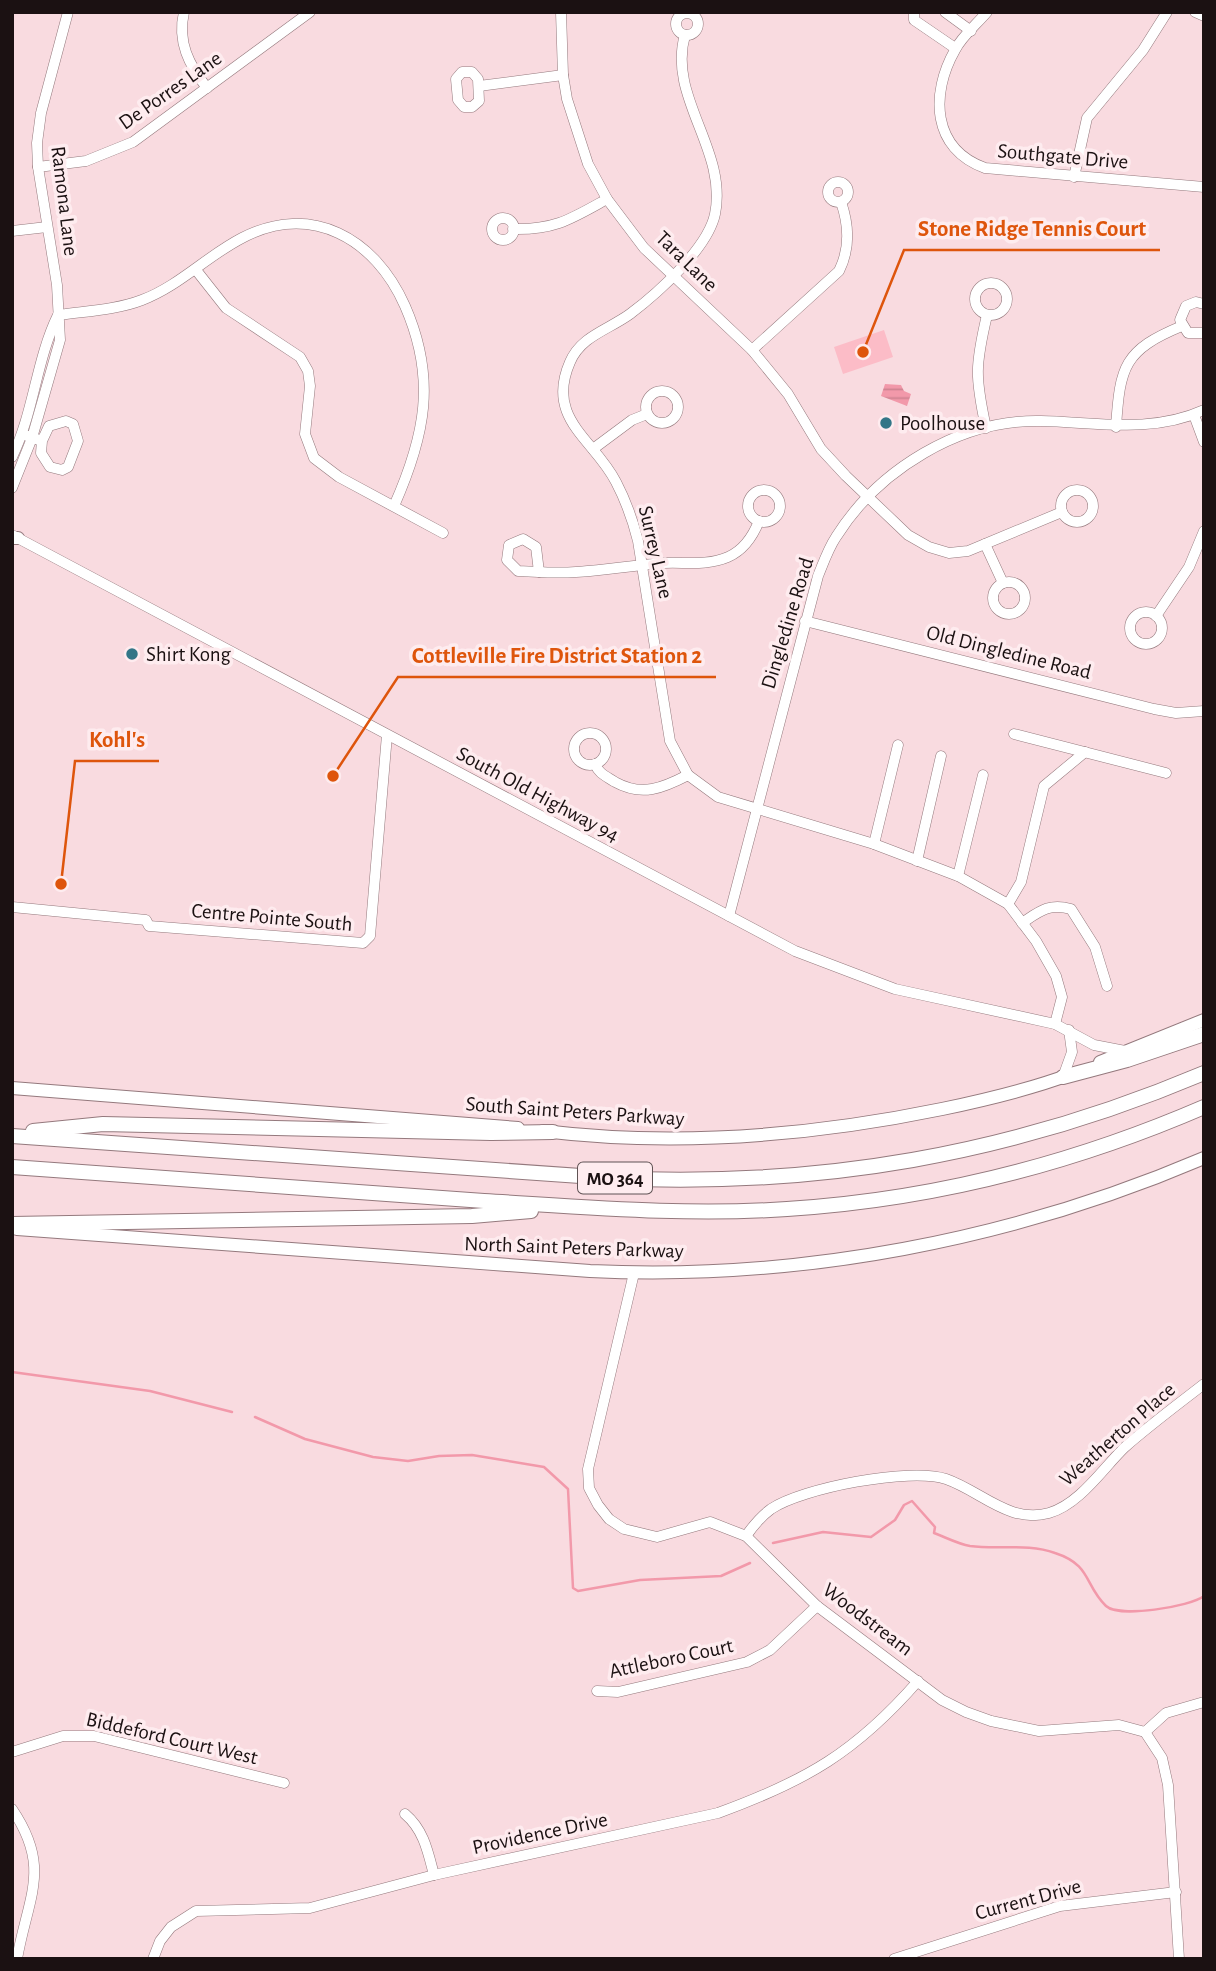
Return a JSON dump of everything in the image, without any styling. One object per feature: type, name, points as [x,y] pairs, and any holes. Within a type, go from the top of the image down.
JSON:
[{"type":"highway","points":[[1063,1077],[1127,1060],[1204,1034]]},
{"type":"highway","name":"MO 364","points":[[12,1134],[610,1178],[768,1179],[894,1166],[1005,1142],[1114,1109],[1204,1073]]},
{"type":"highway","name":"MO 364","points":[[12,1167],[574,1207],[734,1212],[893,1197],[1014,1172],[1117,1141],[1204,1110]]},
{"type":"highway","points":[[12,1134],[103,1124],[491,1133],[553,1132]]},
{"type":"highway","points":[[12,1226],[472,1216],[574,1207]]},
{"type":"main road","name":"South Saint Peters Parkway","points":[[12,1088],[553,1132],[697,1138],[810,1131],[885,1121],[976,1102],[1063,1077],[1204,1020]]},
{"type":"main road","name":"North Saint Peters Parkway","points":[[12,1226],[634,1273],[680,1273],[818,1261],[943,1241],[1062,1211],[1204,1158]]},
{"type":"street","name":"Ramona Lane","points":[[12,488],[32,438],[60,340],[59,315],[38,167],[41,113],[68,12]]},
{"type":"street","points":[[184,12],[181,34],[186,55],[207,88]]},
{"type":"street","name":"De Porres Lane","points":[[38,167],[86,161],[133,142],[310,12]]},
{"type":"street","name":"Tara Lane","points":[[561,12],[562,75],[577,136],[607,199],[644,248],[752,350],[788,394],[821,449],[868,496],[908,535],[929,547],[950,553],[985,544],[1062,512]]},
{"type":"street","points":[[914,12],[914,20],[955,48]]},
{"type":"street","points":[[945,12],[971,31]]},
{"type":"street","name":"Southgate Drive","points":[[987,12],[955,48],[944,75],[938,108],[943,133],[957,152],[985,169],[1204,187]]},
{"type":"street","points":[[1074,177],[1087,118],[1143,50],[1167,12]]},
{"type":"street","points":[[1195,12],[1204,16]]},
{"type":"street","name":"Surrey Lane","points":[[685,35],[680,53],[683,75],[689,102],[709,148],[716,190],[716,211],[707,234],[672,275],[630,314],[586,340],[573,354],[565,373],[562,391],[565,410],[576,431],[616,480],[631,515],[642,565],[670,741],[688,775]]},
{"type":"street","points":[[479,86],[562,75]]},
{"type":"street","points":[[513,229],[543,230],[559,226],[607,199]]},
{"type":"street","points":[[752,350],[839,271],[847,240],[847,221],[841,202]]},
{"type":"street","points":[[59,315],[124,306],[144,300],[196,270],[239,239],[274,225],[301,222],[340,233],[357,244],[377,263],[405,307],[417,336],[424,373],[424,414],[418,443],[394,506]]},
{"type":"street","points":[[12,231],[47,227]]},
{"type":"street","points":[[196,270],[226,308],[300,357],[308,371],[310,386],[304,434],[314,458],[332,473],[443,533]]},
{"type":"street","points":[[1204,304],[1196,302],[1186,306],[1181,315],[1182,327],[1193,335],[1204,333]]},
{"type":"street","name":"Ramona Lane","points":[[12,457],[32,438],[40,366],[48,336],[59,315]]},
{"type":"street","points":[[986,428],[976,385],[976,361],[987,315]]},
{"type":"street","points":[[1116,426],[1119,388],[1136,350],[1149,340],[1182,327]]},
{"type":"street","points":[[40,366],[53,369]]},
{"type":"street","points":[[1199,412],[1204,442]]},
{"type":"street","name":"Dingledine Road","points":[[729,916],[818,576],[835,538],[868,496],[904,465],[937,445],[986,428],[1027,421],[1116,426],[1153,424],[1199,412]]},
{"type":"street","points":[[593,449],[632,420],[648,414]]},
{"type":"street","points":[[66,421],[77,429],[78,441],[72,461],[62,470],[56,470],[46,463],[32,438],[57,422],[66,421]]},
{"type":"street","points":[[539,572],[572,574],[642,565],[707,563],[727,558],[743,547],[759,521]]},
{"type":"street","points":[[1156,615],[1189,567],[1204,531]]},
{"type":"street","name":"South Old Highway 94","points":[[14,537],[794,951],[861,978],[949,1002],[1055,1024],[1094,1045],[1126,1051]]},
{"type":"street","points":[[985,544],[1003,583]]},
{"type":"street","name":"Old Dingledine Road","points":[[805,621],[1154,709],[1176,713],[1204,711]]},
{"type":"street","points":[[1014,734],[1166,773]]},
{"type":"street","name":"Centre Pointe South","points":[[12,907],[146,919],[149,926],[363,943],[370,936],[387,735]]},
{"type":"street","points":[[874,844],[898,745]]},
{"type":"street","points":[[1007,904],[1021,882],[1044,786],[1084,752]]},
{"type":"street","points":[[917,861],[941,756]]},
{"type":"street","points":[[595,764],[599,772],[625,787],[649,791],[688,775],[719,796],[874,844],[958,876],[1007,904],[1022,923],[1056,976],[1062,997],[1055,1024]]},
{"type":"street","points":[[958,876],[983,775]]},
{"type":"street","points":[[1022,923],[1048,906],[1071,909],[1094,947],[1107,986]]},
{"type":"street","points":[[1063,1077],[1072,1052],[1069,1030]]},
{"type":"street","name":"Woodstream","points":[[634,1273],[602,1399],[588,1469],[589,1488],[609,1519],[639,1534],[669,1535],[710,1522],[746,1536],[817,1606],[943,1700],[966,1712],[1017,1728],[1066,1731],[1119,1725],[1145,1732]]},
{"type":"street","name":"Weatherton Place","points":[[746,1536],[759,1518],[773,1507],[813,1491],[923,1474],[969,1488],[1009,1512],[1030,1516],[1051,1513],[1073,1499],[1124,1449],[1204,1384]]},
{"type":"street","name":"Attleboro Court","points":[[597,1691],[618,1692],[747,1662],[770,1650],[817,1606]]},
{"type":"street","name":"Providence Drive","points":[[153,1959],[160,1941],[171,1927],[197,1911],[310,1908],[433,1875],[718,1813],[796,1782],[854,1744],[883,1721],[918,1681]]},
{"type":"street","points":[[1178,1959],[1168,1785],[1162,1758],[1145,1732],[1166,1713],[1204,1702]]},
{"type":"street","name":"Biddeford Court West","points":[[12,1752],[63,1736],[94,1736],[284,1783]]},
{"type":"street","points":[[12,1810],[31,1843],[36,1868],[17,1959]]},
{"type":"street","points":[[405,1814],[416,1823],[424,1839],[433,1875]]},
{"type":"street","name":"Current Drive","points":[[894,1959],[1060,1906],[1176,1892]]},
{"type":"shaded area","points":[[884,330],[893,357],[843,374],[834,347]]},
{"type":"shaded area","points":[[885,384],[901,385],[904,391],[911,394],[907,406],[881,396]]},
{"type":"waterway","points":[[12,1372],[150,1391],[232,1412]]},
{"type":"waterway","points":[[255,1417],[305,1439],[373,1457],[408,1461],[472,1455],[544,1467],[568,1489],[573,1588],[578,1591],[640,1580],[721,1576],[750,1563]]},
{"type":"waterway","points":[[773,1543],[823,1532],[871,1537],[895,1520],[904,1505],[912,1501],[935,1527],[934,1533],[956,1542],[981,1547],[1034,1548],[1067,1558],[1082,1570],[1106,1606],[1113,1609],[1155,1610],[1185,1604],[1204,1596]]},
{"type":"place","name":"Stone Ridge Tennis Court","points":[[863,352]]},
{"type":"place","name":"Poolhouse","points":[[886,423]]},
{"type":"place","name":"Shirt Kong","points":[[132,654]]},
{"type":"place","name":"Cottleville Fire District Station 2","points":[[333,776]]},
{"type":"place","name":"Kohl's","points":[[61,884]]}]
